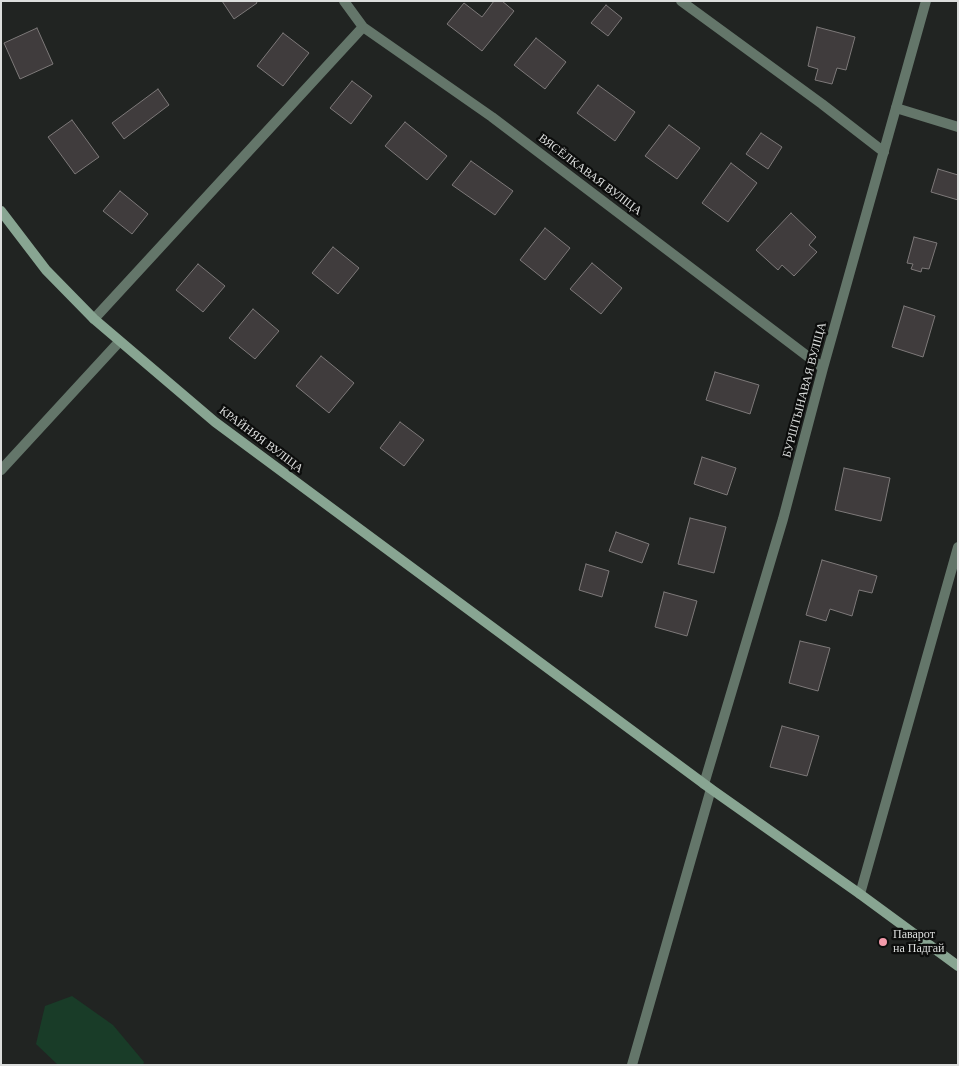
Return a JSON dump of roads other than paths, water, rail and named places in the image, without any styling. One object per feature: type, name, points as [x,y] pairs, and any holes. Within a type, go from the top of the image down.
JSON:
[{"type":"street","name":"ВЯСЁЛКАВАЯ ВУЛІЦА","points":[[344,1],[363,27],[492,117],[823,368]]},
{"type":"street","points":[[681,1],[822,104],[884,152]]},
{"type":"street","name":"БУРШТЫНАВАЯ ВУЛІЦА","points":[[632,1065],[707,787],[926,1]]},
{"type":"street","points":[[94,320],[363,27]]},
{"type":"street","points":[[896,108],[958,127]]},
{"type":"street","name":"КРАЙНЯЯ ВУЛІЦА","points":[[1,211],[46,270],[94,320],[215,422],[707,787],[860,894],[958,966]]},
{"type":"street","points":[[1,470],[119,342]]},
{"type":"street","points":[[860,894],[958,546]]},
{"type":"place","name":"Паварот на Падгай","points":[[883,942]]}]
